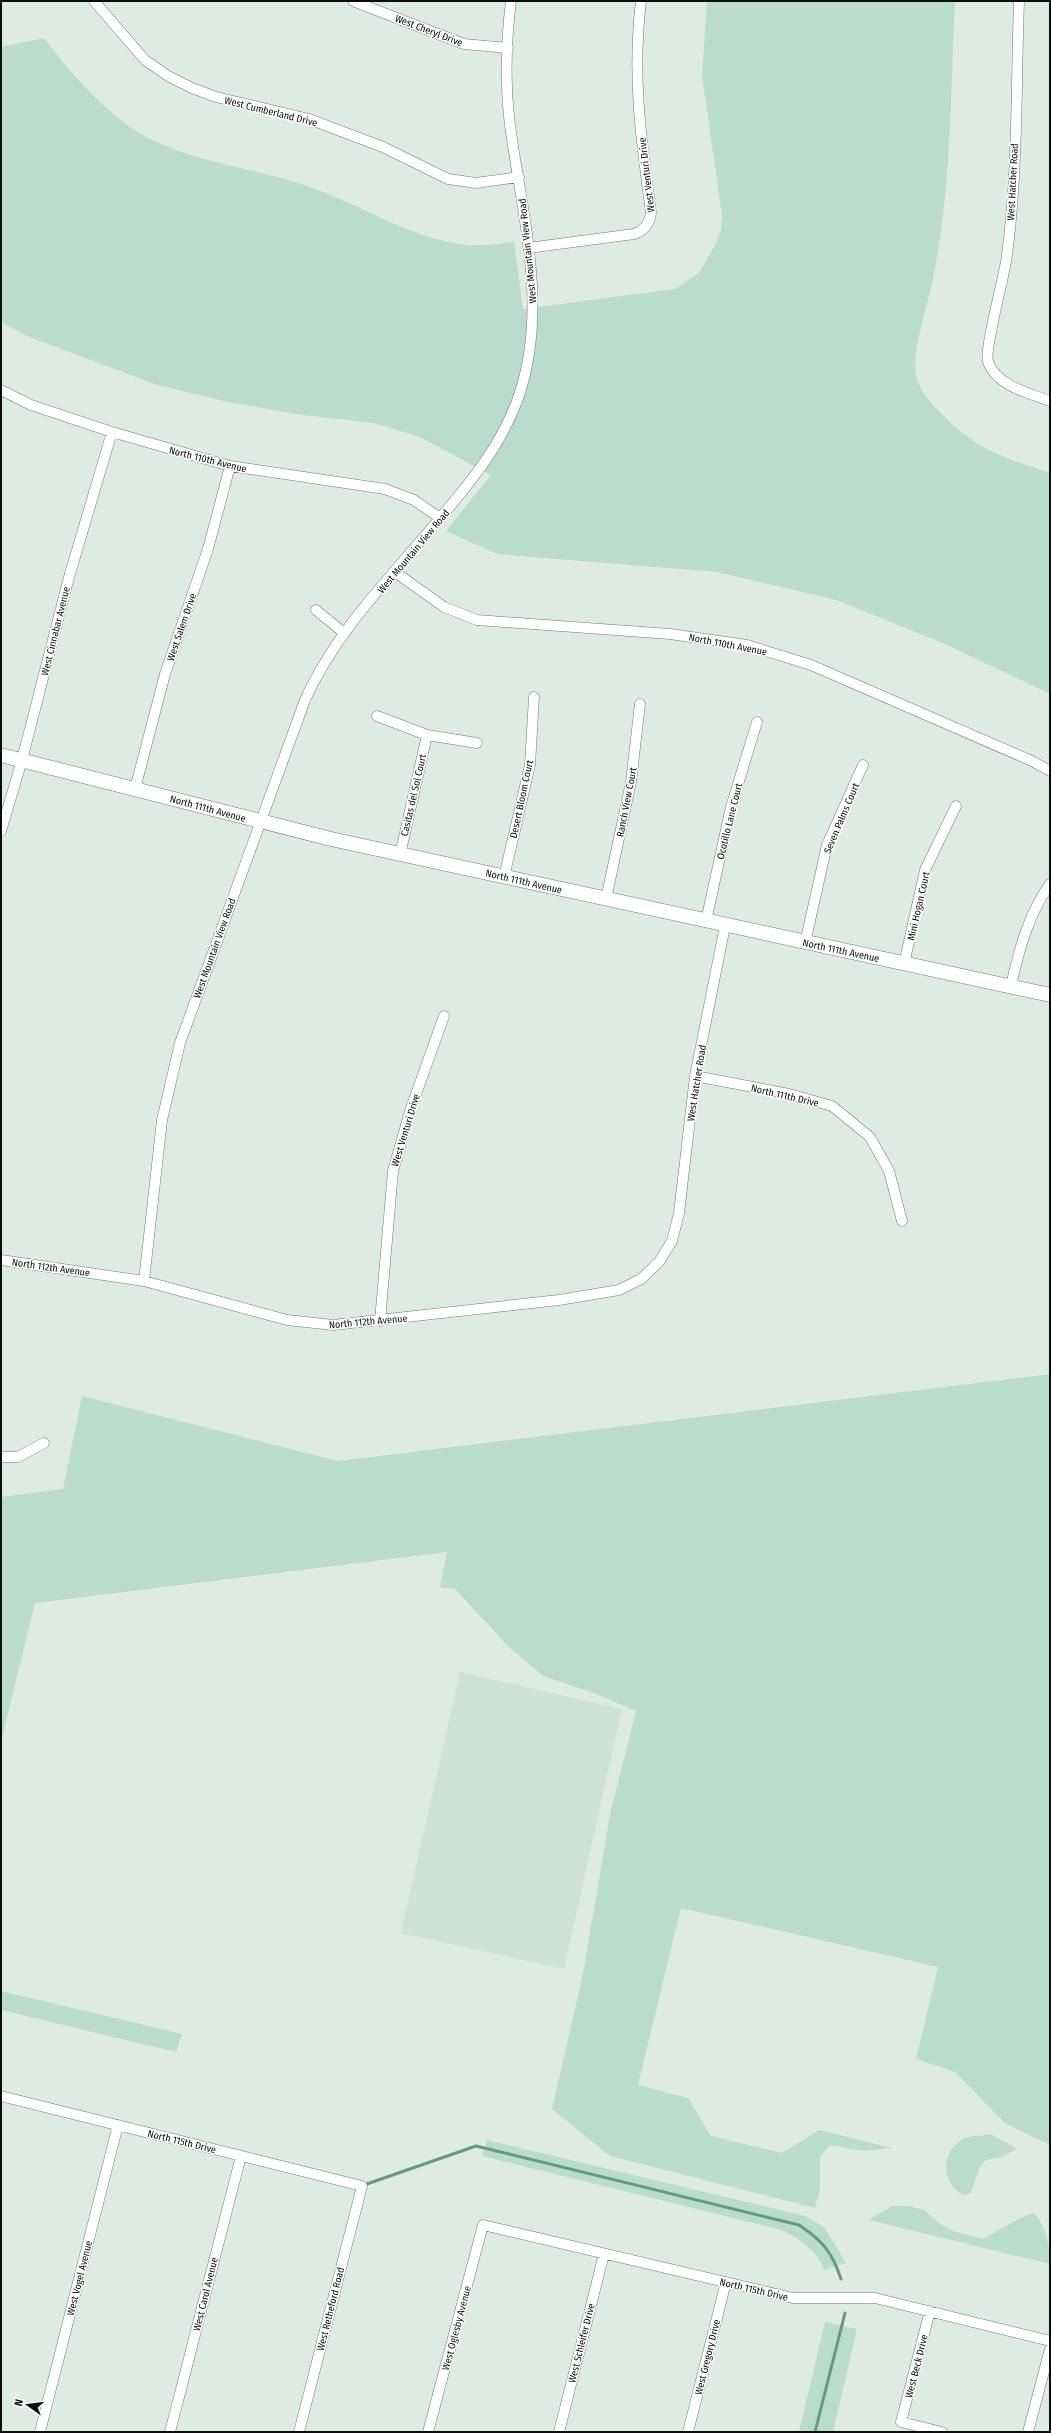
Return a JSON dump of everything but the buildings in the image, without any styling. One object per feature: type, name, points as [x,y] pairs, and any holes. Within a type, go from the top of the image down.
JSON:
[{"type":"street","name":"West Cumberland Drive","points":[[94,1],[145,60],[168,76],[192,88],[216,97],[309,119],[383,147],[448,179],[476,183],[519,177]]},
{"type":"street","name":"West Cheryl Drive","points":[[353,1],[464,44],[508,48]]},
{"type":"street","name":"West Mountain View Road","points":[[144,1281],[162,1120],[173,1069],[190,1012],[311,687],[324,663],[344,633],[486,461],[506,427],[517,400],[527,367],[534,316],[528,248],[519,177],[510,123],[508,48],[511,1]]},
{"type":"street","name":"West Venturi Drive","points":[[528,248],[634,234],[645,228],[650,221],[651,213],[637,105],[637,42],[641,1]]},
{"type":"street","name":"West Hatcher Road","points":[[1020,1],[1012,209],[1007,256],[990,338],[988,361],[997,376],[1012,387],[1050,401]]},
{"type":"street","name":"North 110th Avenue","points":[[1,390],[31,405],[112,432],[230,466],[385,489],[414,500],[440,518]]},
{"type":"street","name":"West Cinnabar Avenue","points":[[1,831],[22,760],[69,577],[112,432]]},
{"type":"street","name":"West Salem Drive","points":[[135,788],[165,674],[208,549],[230,466]]},
{"type":"street","name":"North 110th Avenue","points":[[395,572],[444,607],[477,620],[693,637],[747,645],[778,654],[848,680],[1032,761],[1050,771]]},
{"type":"street","points":[[316,610],[344,633]]},
{"type":"street","name":"Desert Bloom Court","points":[[504,877],[530,765],[534,697]]},
{"type":"street","name":"Ranch View Court","points":[[606,899],[631,782],[640,704]]},
{"type":"street","points":[[377,716],[427,734],[477,743]]},
{"type":"street","name":"Ocotillo Lane Court","points":[[706,921],[731,807],[757,722]]},
{"type":"street","name":"Casitas del Sol Court","points":[[400,855],[427,734]]},
{"type":"street","name":"North 111th Avenue","points":[[1,755],[135,788],[260,822],[400,855],[1050,995]]},
{"type":"street","name":"Seven Palms Court","points":[[805,943],[827,845],[864,765]]},
{"type":"street","name":"Mini Hogan Court","points":[[904,964],[925,870],[956,806]]},
{"type":"street","points":[[1011,986],[1021,944],[1030,920],[1050,884]]},
{"type":"street","name":"West Hatcher Road","points":[[672,1241],[679,1213],[695,1076],[725,926]]},
{"type":"street","name":"West Venturi Drive","points":[[380,1321],[393,1171],[410,1111],[444,1016]]},
{"type":"street","name":"North 111th Drive","points":[[695,1076],[789,1094],[832,1106],[870,1137],[889,1170],[902,1221]]},
{"type":"street","name":"North 112th Avenue","points":[[1,1260],[144,1281],[287,1320],[333,1325],[560,1300],[619,1290],[641,1279],[659,1262],[672,1241]]},
{"type":"street","points":[[1,1457],[18,1457],[44,1443]]},
{"type":"street","name":"North 115th Drive","points":[[1,2096],[362,2186]]},
{"type":"street","name":"West Vogel Avenue","points":[[40,2432],[118,2125]]},
{"type":"street","name":"West Carol Avenue","points":[[170,2432],[240,2156]]},
{"type":"street","name":"West Retheford Road","points":[[299,2432],[362,2186]]},
{"type":"street","name":"North 115th Drive","points":[[483,2225],[792,2298],[875,2298],[1050,2341]]},
{"type":"street","name":"West Oglesby Avenue","points":[[428,2432],[483,2225]]},
{"type":"street","name":"West Schleifer Drive","points":[[559,2432],[604,2254]]},
{"type":"street","name":"West Gregory Drive","points":[[688,2432],[726,2282]]},
{"type":"street","name":"West Beck Drive","points":[[930,2311],[901,2422],[942,2432]]},
{"type":"street","points":[[1028,2432],[1050,2349]]},
{"type":"shaded area","points":[[460,1672],[622,1709],[564,1969],[401,1933]]},
{"type":"green space","points":[[707,1],[955,1],[946,184],[937,256],[917,347],[915,370],[920,388],[926,396],[952,424],[965,435],[1003,456],[1050,473],[1050,694],[943,643],[836,600],[717,572],[497,554],[446,531],[491,475],[420,437],[374,423],[303,415],[228,402],[157,385],[27,336],[1,322],[1,47],[44,38],[94,97],[130,127],[150,139],[172,148],[219,163],[313,188],[403,228],[440,240],[473,245],[514,242],[523,309],[675,289],[699,273],[715,245],[721,230],[722,215],[702,75]]},
{"type":"green space","points":[[1050,1374],[1050,2145],[1005,2123],[955,2072],[916,2059],[938,1967],[681,1908],[638,2085],[688,2098],[711,2136],[782,2153],[819,2130],[892,2148],[864,2151],[830,2145],[820,2157],[820,2189],[815,2208],[610,2156],[552,2109],[583,1974],[610,1814],[636,1711],[596,1694],[543,1676],[508,1646],[455,1589],[440,1587],[447,1552],[35,1603],[1,1742],[1,1497],[63,1489],[82,1396],[338,1461]]},
{"type":"green space","points":[[1,1991],[182,2034],[176,2052],[1,2010]]},
{"type":"green space","points":[[990,2134],[1017,2149],[1001,2157],[986,2160],[980,2166],[971,2192],[965,2196],[952,2185],[948,2178],[946,2170],[949,2154],[953,2147],[964,2139],[971,2136]]},
{"type":"green space","points":[[487,2140],[805,2216],[824,2227],[846,2263],[824,2270],[817,2256],[806,2245],[778,2229],[482,2156]]},
{"type":"green space","points":[[892,2206],[909,2206],[924,2210],[940,2224],[953,2231],[983,2239],[1022,2217],[1034,2213],[1042,2224],[1044,2230],[1049,2250],[1050,2264],[869,2220]]},
{"type":"green space","points":[[825,2322],[857,2329],[833,2432],[799,2432]]},
{"type":"waterway","points":[[364,2185],[476,2146],[799,2225],[814,2236],[826,2248],[834,2261],[841,2279]]},
{"type":"waterway","points":[[815,2432],[845,2313]]}]
